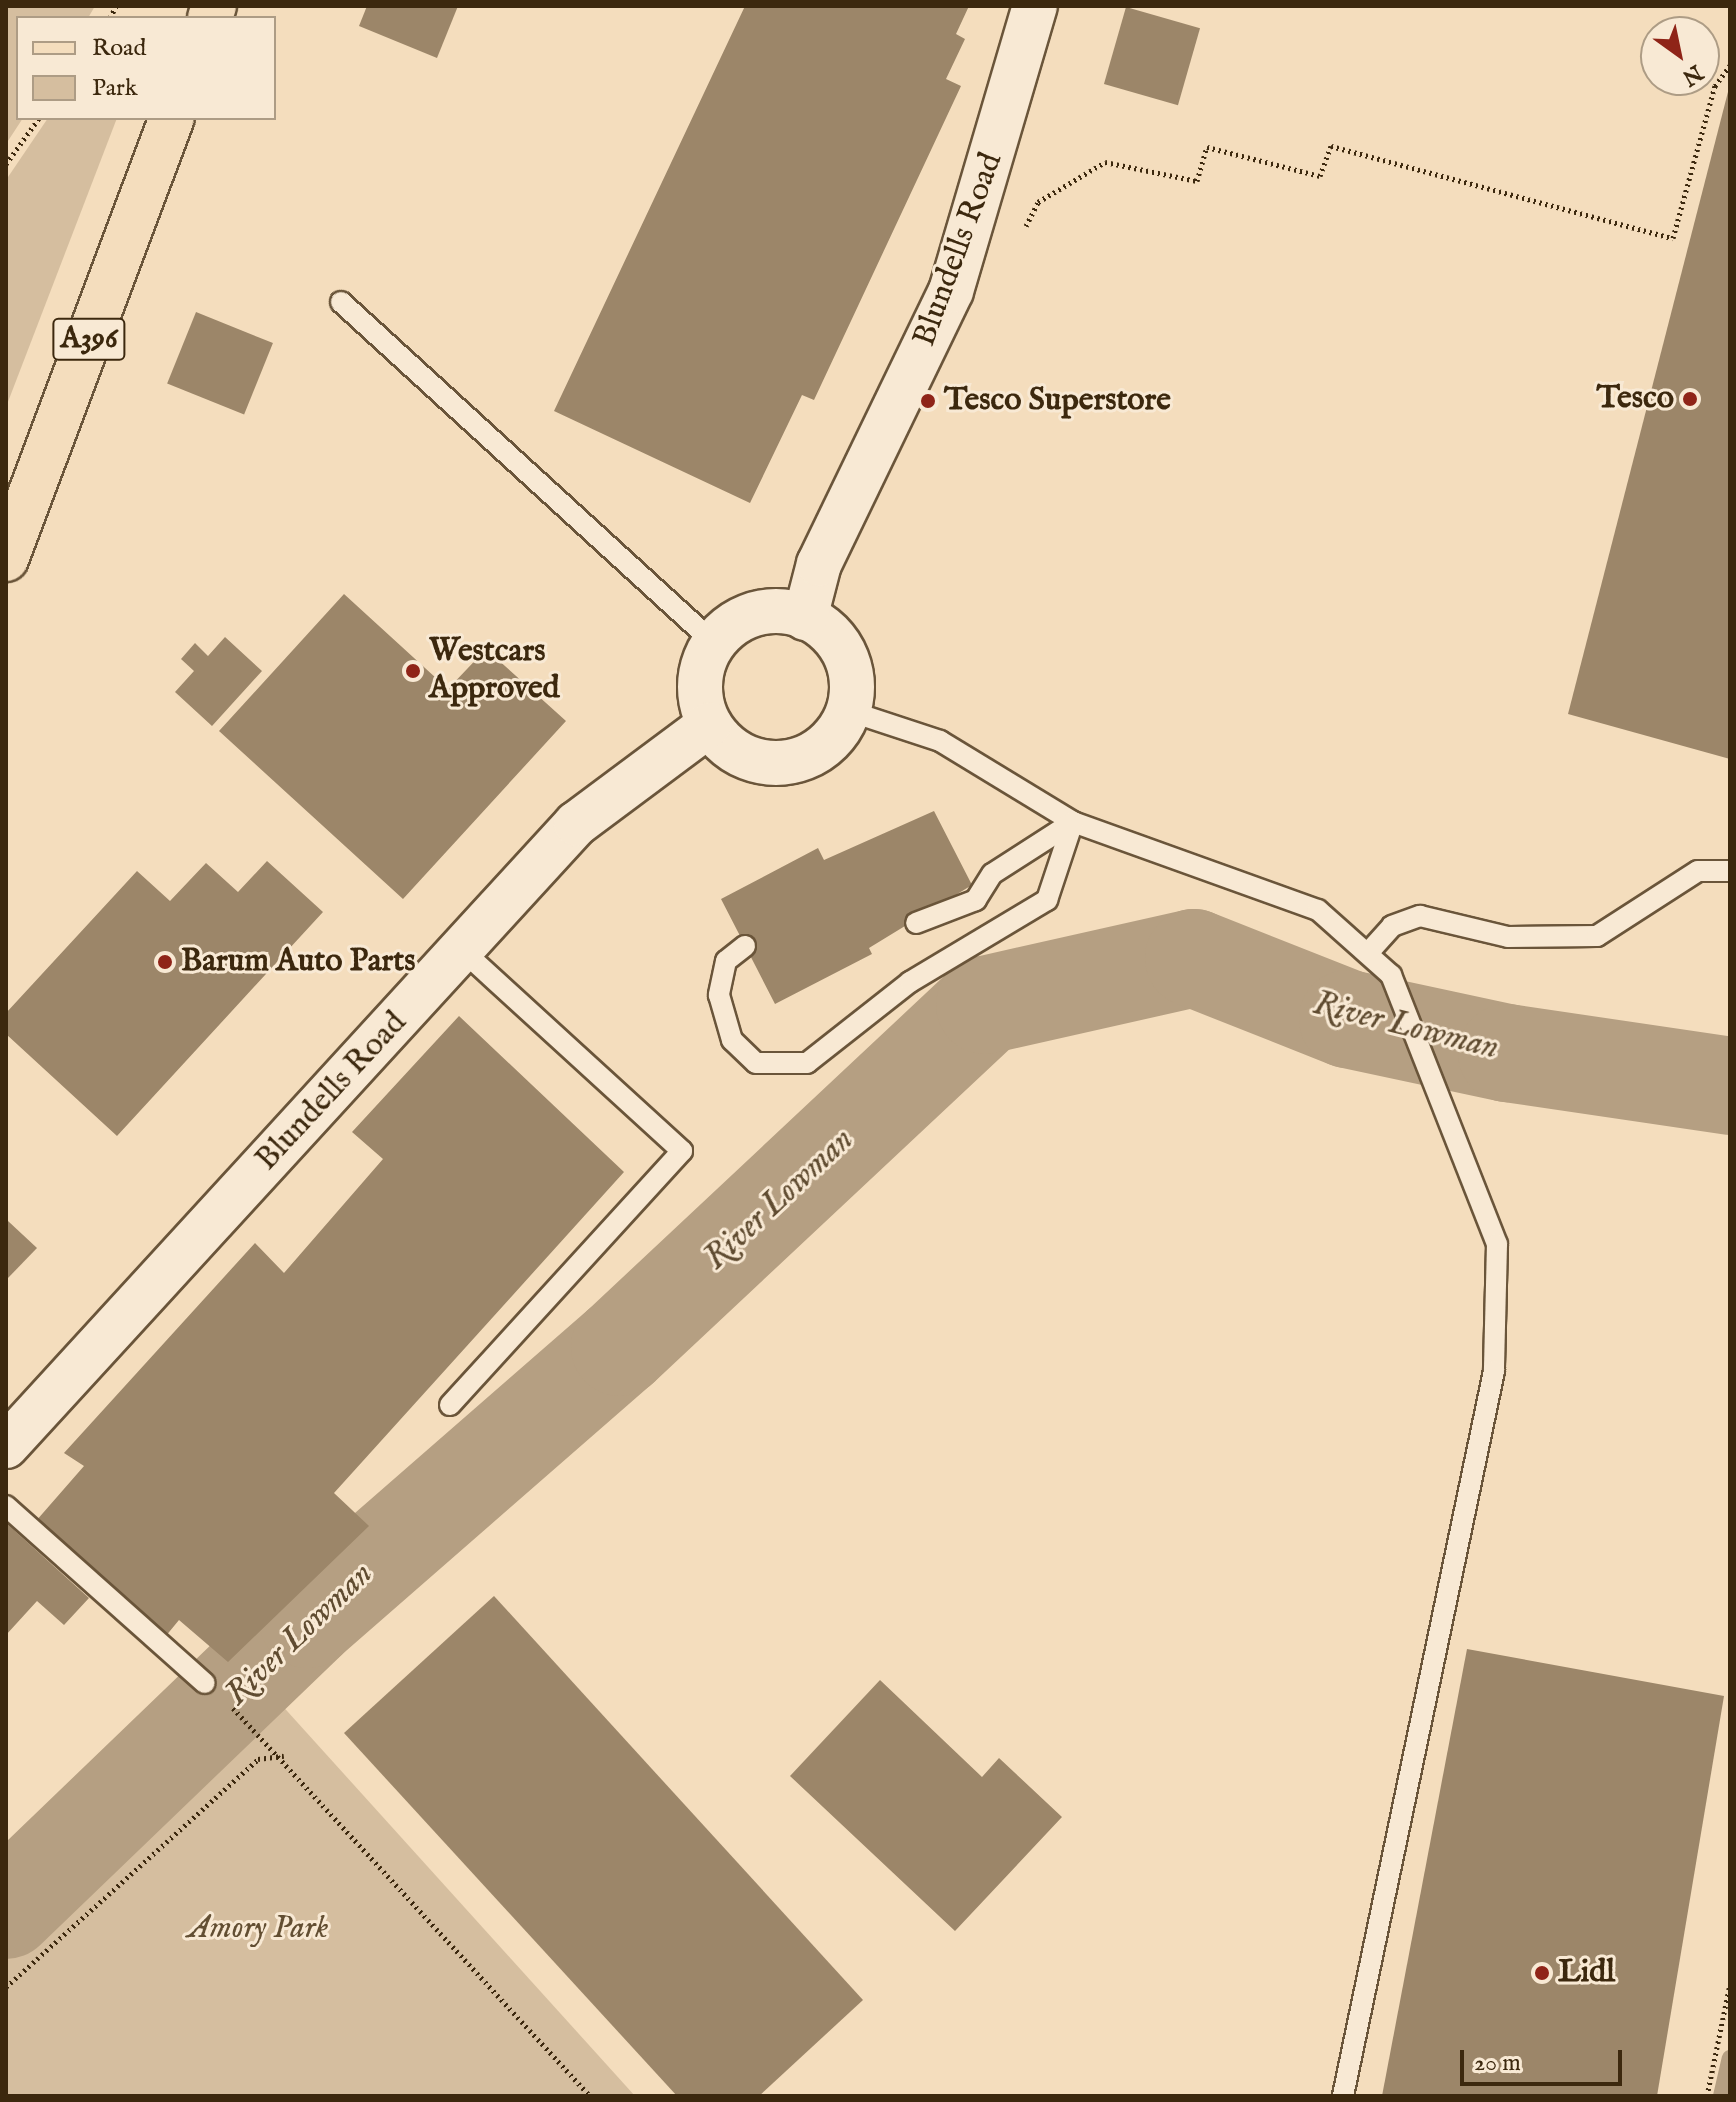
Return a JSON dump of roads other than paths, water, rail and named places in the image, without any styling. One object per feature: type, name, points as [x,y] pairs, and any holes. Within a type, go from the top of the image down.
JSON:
[{"type":"main road","name":"A396","points":[[6,559],[171,120]]},
{"type":"street","name":"Blundells Road","points":[[805,618],[819,564],[945,304],[972,223],[1035,6]]},
{"type":"street","points":[[762,612],[805,618],[839,644],[850,668],[849,711],[817,753],[787,763],[738,751],[709,725],[699,686],[713,642],[762,612]]},
{"type":"street","name":"Blundells Road","points":[[6,1446],[463,951],[576,824],[709,725]]},
{"type":"lane","points":[[341,302],[713,642]]},
{"type":"lane","points":[[849,711],[940,741],[1073,822],[1273,888],[1318,910],[1391,975],[1465,1156],[1497,1244],[1494,1371],[1343,2096]]},
{"type":"lane","points":[[916,923],[976,900],[992,874],[1073,822]]},
{"type":"lane","points":[[745,946],[726,961],[719,995],[732,1040],[756,1063],[807,1063],[910,982],[1047,900],[1073,822]]},
{"type":"lane","points":[[1368,953],[1392,926],[1420,916],[1508,937],[1597,936],[1698,871],[1730,871]]},
{"type":"lane","points":[[450,1405],[682,1151],[463,951]]},
{"type":"lane","points":[[6,1506],[205,1683]]},
{"type":"waterway","name":"River Lowman","points":[[6,1910],[308,1619],[620,1347],[985,1005],[1194,958],[1348,1019],[1507,1053],[1730,1086]]},
{"type":"waterway","points":[[1721,2096],[1730,2058]]},
{"type":"place","name":"Tesco","points":[[1690,399]]},
{"type":"place","name":"Tesco Superstore","points":[[928,401]]},
{"type":"place","name":"Westcars Approved","points":[[413,671]]},
{"type":"place","name":"Barum Auto Parts","points":[[165,962]]},
{"type":"place","name":"Lidl","points":[[1542,1973]]},
{"type":"park label","name":"Amory Park","points":[[258,1929]]}]
